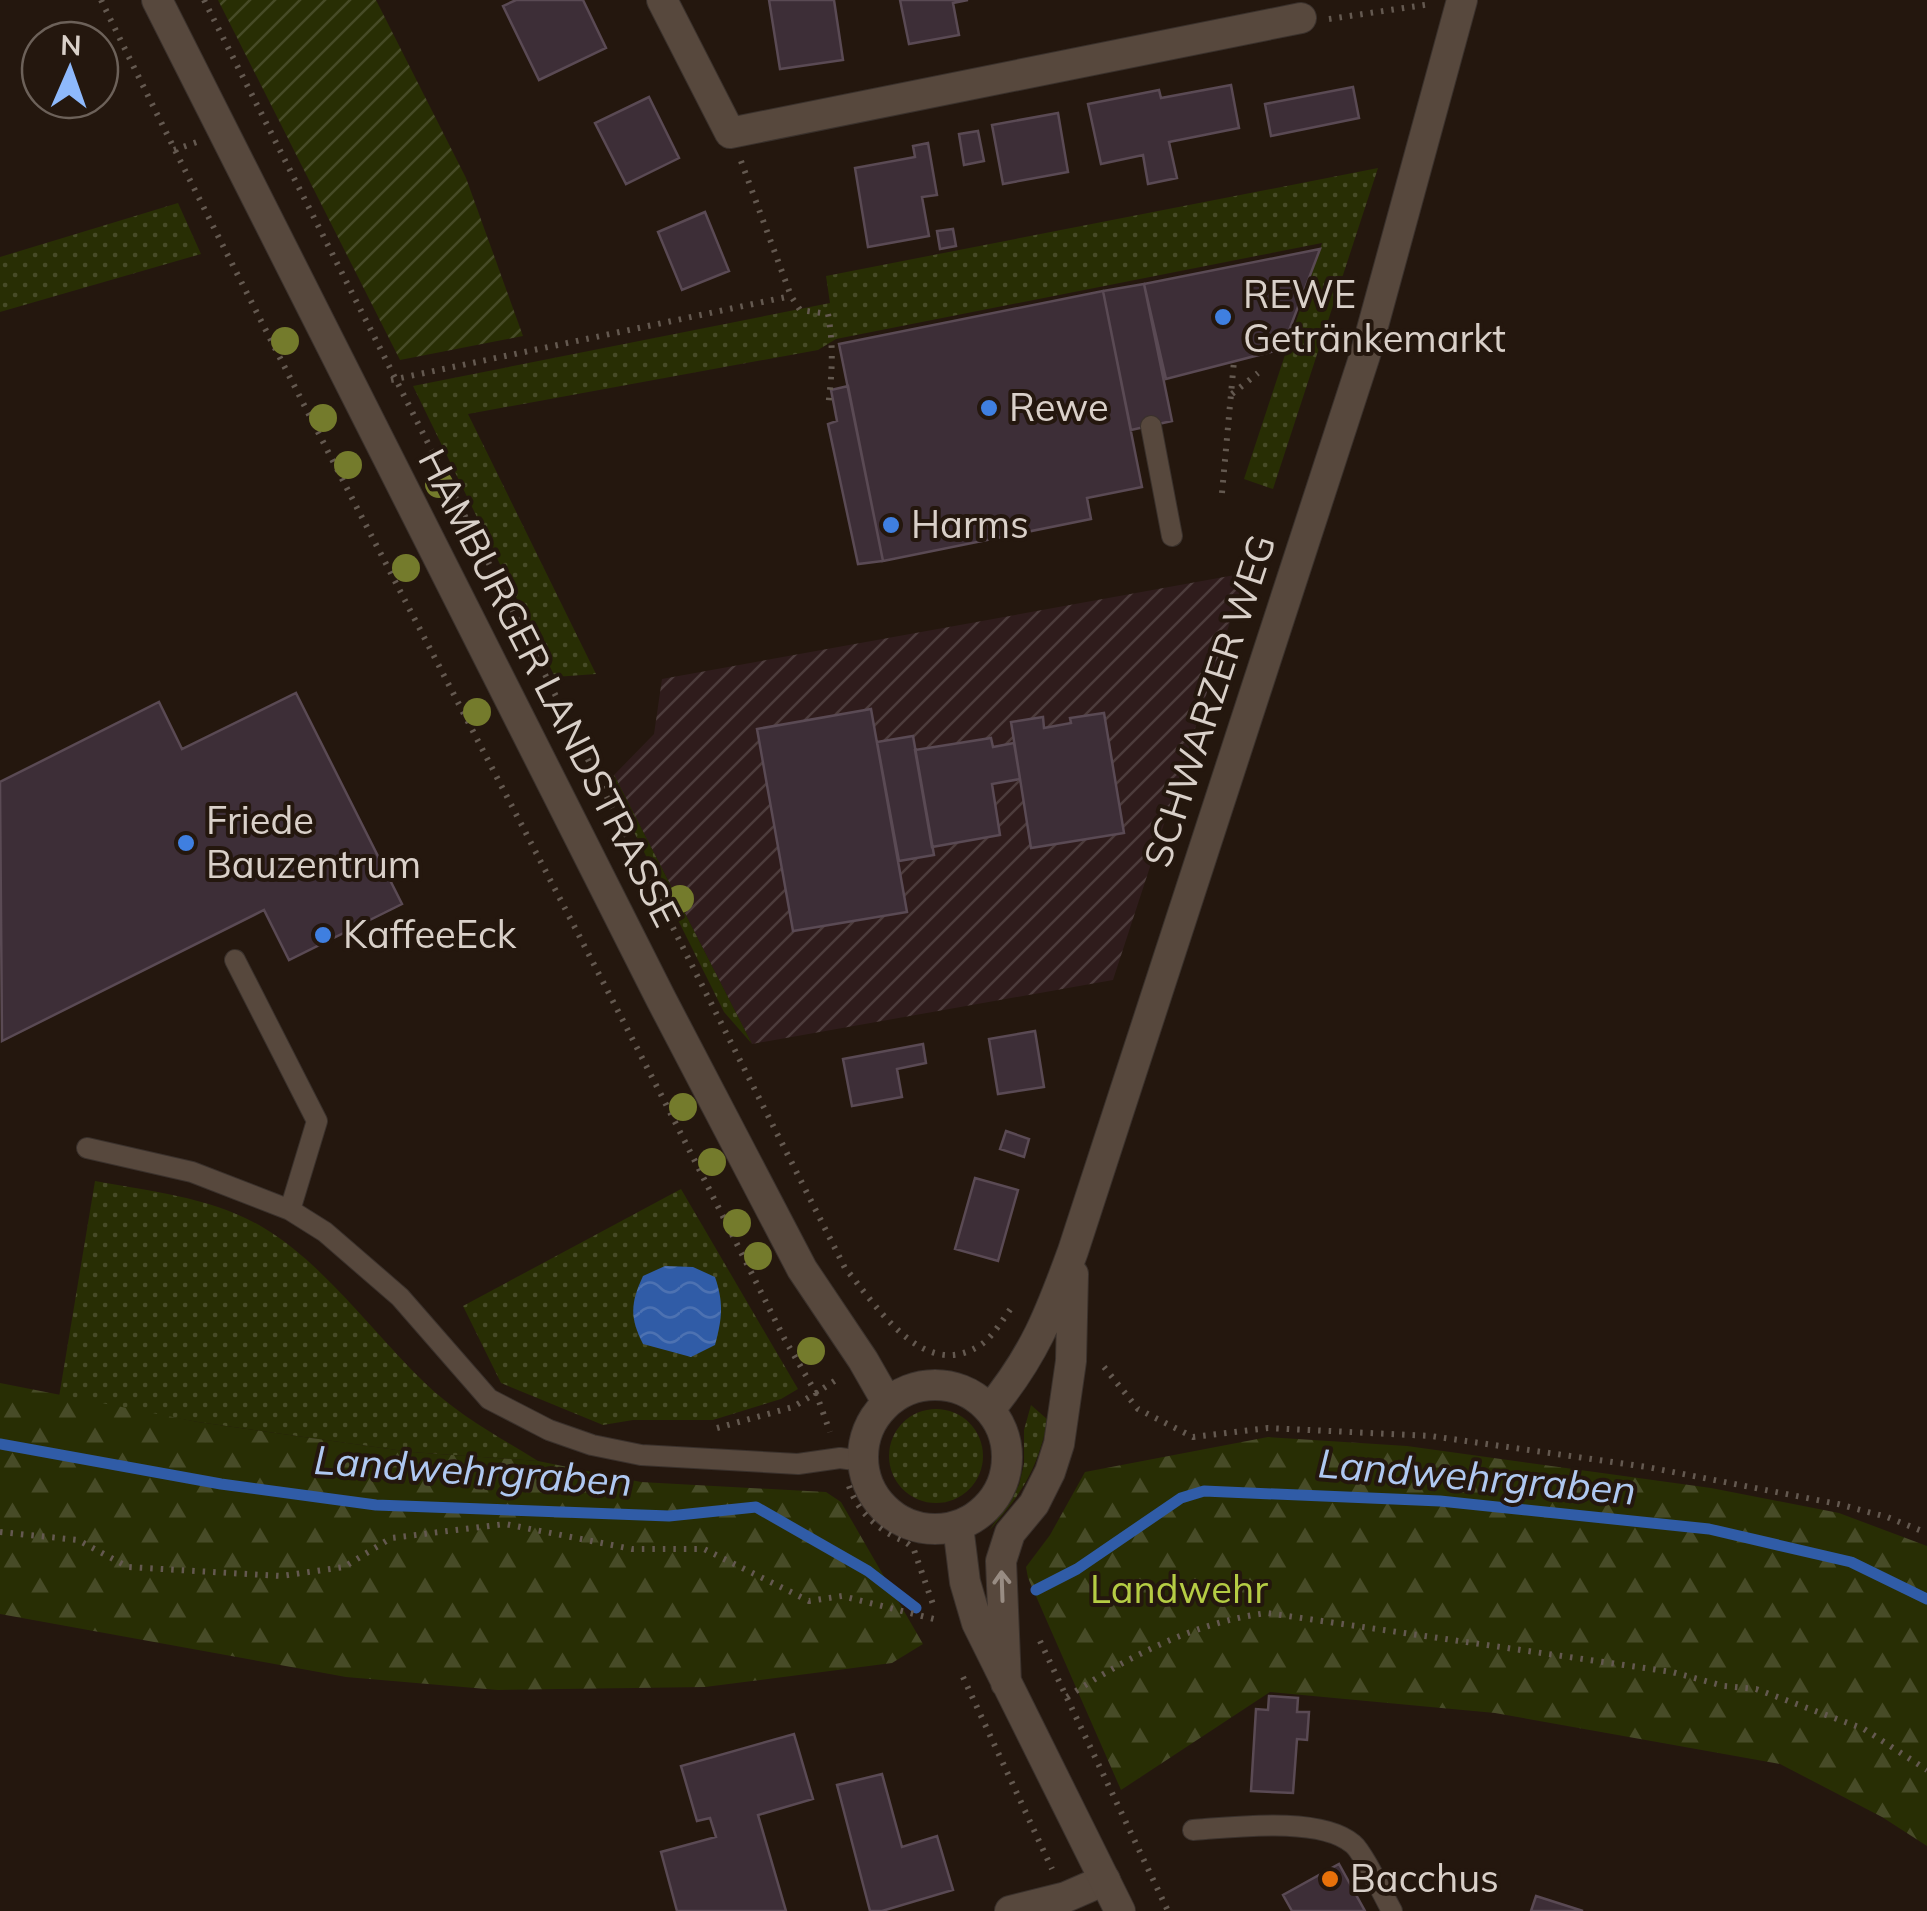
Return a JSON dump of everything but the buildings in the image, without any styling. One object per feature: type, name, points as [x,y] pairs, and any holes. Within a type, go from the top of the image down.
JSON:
[{"type":"street","name":"HAMBURGER LANDSTRASSE","points":[[156,0],[661,999],[802,1269],[864,1360],[887,1402]]},
{"type":"street","points":[[662,0],[730,133],[1301,18]]},
{"type":"street","name":"SCHWARZER WEG","points":[[990,1408],[1020,1373],[1045,1327],[1074,1251],[1365,355],[1462,1]]},
{"type":"street","points":[[1006,1683],[1000,1561],[1010,1533],[1034,1504],[1059,1444],[1072,1361],[1074,1251]]},
{"type":"street","points":[[929,1384],[952,1386],[973,1394],[990,1408],[1003,1429],[1008,1452],[1006,1476],[996,1498],[979,1515],[958,1526],[925,1528],[902,1522],[882,1506],[851,1460],[887,1402],[906,1390],[929,1384]]},
{"type":"street","points":[[958,1526],[965,1582],[977,1623],[1120,1911]]},
{"type":"street","points":[[1010,1911],[1066,1897],[1105,1880]]},
{"type":"lane","points":[[1151,426],[1172,536]]},
{"type":"lane","points":[[235,960],[317,1121],[290,1210]]},
{"type":"lane","points":[[86,1148],[192,1172],[290,1210],[325,1232],[400,1297],[489,1399],[549,1430],[592,1445],[640,1455],[798,1464],[851,1460]]},
{"type":"lane","points":[[1193,1830],[1263,1825],[1315,1828],[1354,1844],[1392,1911]]},
{"type":"path","points":[[101,0],[341,480],[516,809],[784,1338],[851,1460],[854,1502],[872,1522],[909,1543],[914,1550],[946,1636]]},
{"type":"path","points":[[204,0],[845,1268],[901,1334],[922,1349],[956,1354],[985,1342]]},
{"type":"path","points":[[1301,18],[1316,21],[1462,1]]},
{"type":"path","points":[[730,133],[791,296],[800,310],[828,314],[834,346],[829,363],[832,383],[828,408]]},
{"type":"path","points":[[352,386],[791,296]]},
{"type":"path","points":[[1222,493],[1234,361]]},
{"type":"path","points":[[1232,394],[1258,373]]},
{"type":"path","points":[[1072,1326],[1138,1410],[1193,1437],[1268,1428],[1431,1436],[1647,1467],[1838,1504],[1927,1533]]},
{"type":"path","points":[[716,1429],[793,1407],[864,1360]]},
{"type":"path","points":[[0,1532],[78,1540],[128,1567],[281,1576],[344,1567],[392,1538],[505,1524],[632,1549],[704,1549],[809,1601],[842,1596],[938,1620]]},
{"type":"path","points":[[1068,1698],[1121,1661],[1232,1617],[1267,1612],[1672,1672],[1724,1686],[1756,1689],[1864,1729],[1927,1770]]},
{"type":"path","points":[[1034,1628],[1168,1911]]},
{"type":"path","points":[[960,1670],[1066,1897]]},
{"type":"shaded area","points":[[1246,573],[1113,980],[752,1044],[614,775],[654,734],[662,679]]},
{"type":"green space","points":[[218,0],[376,0],[466,178],[523,336],[400,360]]},
{"type":"green space","points":[[1378,168],[1273,489],[1244,479],[1322,243],[836,339],[818,350],[468,414],[596,674],[555,677],[413,386],[830,303],[826,276]]},
{"type":"green space","points":[[178,203],[201,254],[0,312],[0,257]]},
{"type":"green space","points":[[614,775],[752,1044],[724,1012],[607,778]]},
{"type":"green space","points":[[95,1181],[225,1209],[264,1228],[327,1279],[438,1395],[538,1461],[411,1452],[198,1422],[59,1397]]},
{"type":"green space","points":[[681,1189],[798,1389],[781,1399],[713,1420],[633,1420],[603,1425],[501,1383],[463,1306]]},
{"type":"green space","points":[[0,1383],[198,1422],[411,1452],[538,1461],[641,1482],[826,1492],[841,1502],[923,1644],[892,1663],[705,1687],[498,1690],[346,1677],[0,1614]]},
{"type":"green space","points":[[1031,1405],[1048,1420],[1038,1454],[1019,1492],[989,1531],[1019,1485],[1024,1464],[1024,1430]]},
{"type":"green space","points":[[936,1409],[954,1413],[969,1423],[979,1438],[983,1456],[979,1474],[969,1489],[954,1499],[936,1503],[918,1499],[903,1489],[893,1474],[889,1456],[893,1438],[903,1423],[918,1413]]},
{"type":"green space","name":"Landwehr","points":[[1268,1437],[1407,1446],[1711,1488],[1839,1513],[1927,1546],[1927,1846],[1882,1817],[1780,1764],[1495,1713],[1270,1692],[1121,1790],[1026,1567],[1050,1535],[1085,1472]]},
{"type":"water","points":[[665,1266],[693,1267],[715,1277],[718,1286],[721,1311],[715,1345],[691,1357],[643,1344],[635,1326],[634,1302],[643,1276]]},
{"type":"waterway","name":"Landwehrgraben","points":[[0,1444],[221,1484],[376,1505],[669,1516],[756,1507],[868,1571],[916,1608]]},
{"type":"waterway","name":"Landwehrgraben","points":[[1036,1590],[1077,1569],[1181,1498],[1204,1491],[1440,1501],[1709,1529],[1851,1562],[1927,1599]]},
{"type":"place","name":"REWE Getränkemarkt","points":[[1223,317]]},
{"type":"place","name":"Rewe","points":[[989,408]]},
{"type":"place","name":"Harms","points":[[891,525]]},
{"type":"place","name":"Friede Bauzentrum","points":[[186,843]]},
{"type":"place","name":"KaffeeEck","points":[[323,935]]},
{"type":"place","name":"Bacchus","points":[[1330,1879]]}]
